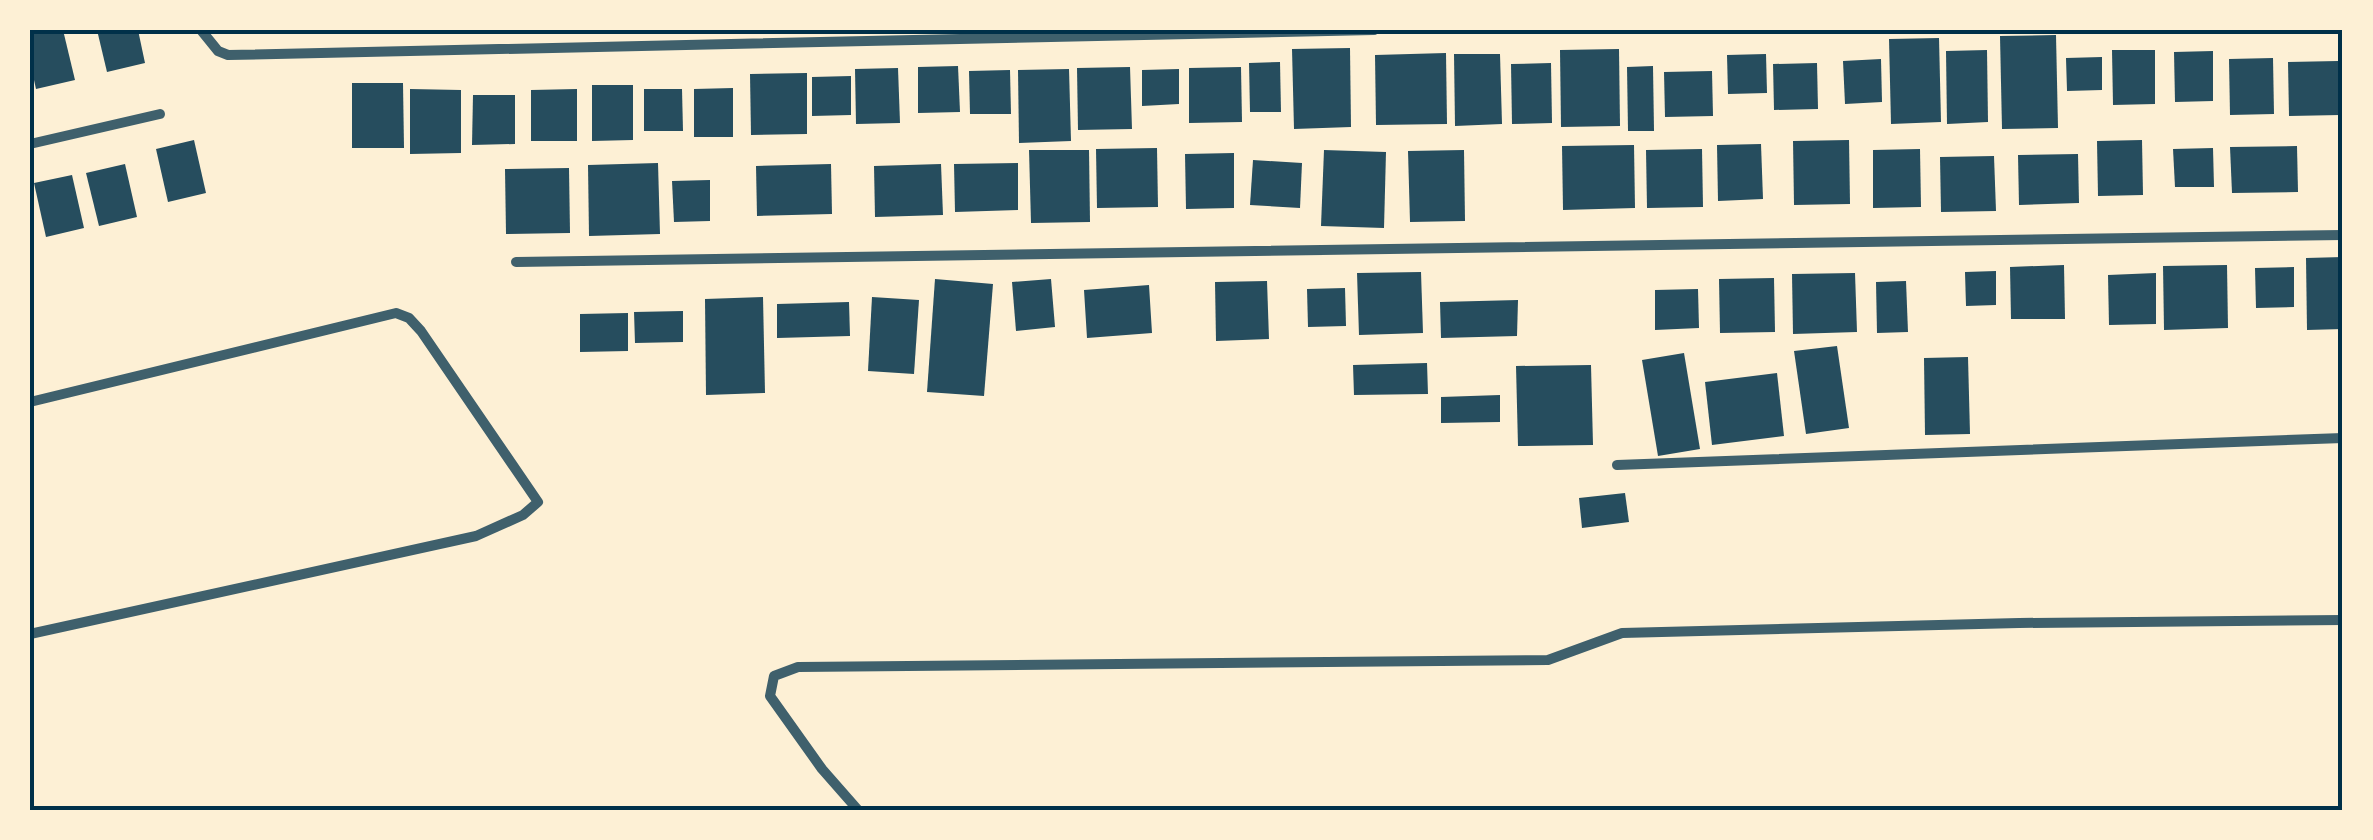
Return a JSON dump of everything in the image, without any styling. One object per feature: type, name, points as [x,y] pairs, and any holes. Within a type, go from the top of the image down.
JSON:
[{"type":"street","points":[[200,30],[218,51],[228,55],[1374,30]]},
{"type":"street","points":[[30,144],[160,114]]},
{"type":"street","points":[[516,262],[2343,235]]},
{"type":"street","points":[[30,402],[396,313],[409,318],[421,331],[538,502],[524,515],[476,536],[30,634]]},
{"type":"street","points":[[1617,464],[2343,438]]},
{"type":"street","points":[[858,810],[822,769],[770,696],[774,676],[798,667],[1548,660],[1622,633],[2343,620]]},
{"type":"building","points":[[63,30],[75,80],[36,89],[30,62],[30,34]]},
{"type":"building","points":[[97,30],[138,30],[145,63],[107,72]]},
{"type":"building","points":[[2056,35],[2058,128],[2002,129],[2000,36]]},
{"type":"building","points":[[1939,38],[1941,122],[1891,124],[1889,39]]},
{"type":"building","points":[[1350,48],[1351,127],[1294,129],[1292,49]]},
{"type":"building","points":[[1619,49],[1620,126],[1561,127],[1560,50]]},
{"type":"building","points":[[1987,50],[1988,122],[1947,124],[1946,51]]},
{"type":"building","points":[[2112,50],[2155,50],[2155,104],[2113,105]]},
{"type":"building","points":[[2213,51],[2213,101],[2175,102],[2174,52]]},
{"type":"building","points":[[1446,53],[1447,124],[1376,125],[1375,55]]},
{"type":"building","points":[[1454,54],[1500,54],[1502,124],[1455,126]]},
{"type":"building","points":[[1766,54],[1767,93],[1728,94],[1727,55]]},
{"type":"building","points":[[2102,57],[2102,90],[2067,91],[2066,58]]},
{"type":"building","points":[[2273,58],[2274,114],[2230,115],[2229,59]]},
{"type":"building","points":[[1881,59],[1882,102],[1845,104],[1843,61]]},
{"type":"building","points":[[2338,61],[2340,115],[2289,116],[2288,62]]},
{"type":"building","points":[[1280,62],[1281,112],[1250,112],[1249,63]]},
{"type":"building","points":[[1551,63],[1552,123],[1512,124],[1511,64]]},
{"type":"building","points":[[1817,63],[1818,109],[1774,110],[1773,64]]},
{"type":"building","points":[[958,66],[960,112],[918,113],[918,67]]},
{"type":"building","points":[[1653,66],[1654,131],[1628,131],[1627,67]]},
{"type":"building","points":[[1130,67],[1132,129],[1078,130],[1077,68]]},
{"type":"building","points":[[1241,67],[1242,122],[1189,123],[1189,68]]},
{"type":"building","points":[[898,68],[900,123],[856,124],[855,69]]},
{"type":"building","points":[[1069,69],[1071,141],[1019,143],[1018,70]]},
{"type":"building","points":[[1179,69],[1179,104],[1142,106],[1142,70]]},
{"type":"building","points":[[1010,70],[1011,114],[970,114],[969,71]]},
{"type":"building","points":[[1712,71],[1713,116],[1665,117],[1664,72]]},
{"type":"building","points":[[807,73],[807,134],[751,135],[750,74]]},
{"type":"building","points":[[851,76],[851,115],[812,116],[812,77]]},
{"type":"building","points":[[352,83],[403,83],[404,148],[352,148]]},
{"type":"building","points":[[592,85],[633,85],[633,140],[592,141]]},
{"type":"building","points":[[733,88],[733,137],[694,137],[694,89]]},
{"type":"building","points":[[410,89],[461,90],[461,153],[410,154]]},
{"type":"building","points":[[577,89],[577,141],[531,141],[531,90]]},
{"type":"building","points":[[644,89],[682,89],[683,131],[644,131]]},
{"type":"building","points":[[473,95],[515,95],[515,144],[472,145]]},
{"type":"building","points":[[194,140],[206,193],[168,202],[156,149]]},
{"type":"building","points":[[1849,140],[1850,204],[1794,205],[1793,141]]},
{"type":"building","points":[[2142,140],[2143,195],[2098,196],[2097,141]]},
{"type":"building","points":[[1761,144],[1763,199],[1718,201],[1717,145]]},
{"type":"building","points":[[1634,145],[1635,208],[1563,210],[1562,146]]},
{"type":"building","points":[[2297,146],[2298,192],[2232,193],[2230,147]]},
{"type":"building","points":[[1157,148],[1158,207],[1097,208],[1096,149]]},
{"type":"building","points":[[2213,148],[2214,187],[2175,187],[2173,149]]},
{"type":"building","points":[[1702,149],[1703,207],[1647,208],[1646,150]]},
{"type":"building","points":[[1920,149],[1921,207],[1873,208],[1873,150]]},
{"type":"building","points":[[1029,150],[1089,150],[1090,222],[1031,223]]},
{"type":"building","points":[[1324,150],[1386,152],[1384,228],[1321,226]]},
{"type":"building","points":[[1464,150],[1465,221],[1410,222],[1408,151]]},
{"type":"building","points":[[1234,153],[1234,208],[1186,209],[1185,154]]},
{"type":"building","points":[[2078,154],[2079,203],[2019,205],[2018,155]]},
{"type":"building","points":[[1994,156],[1996,211],[1941,212],[1940,157]]},
{"type":"building","points":[[1253,160],[1302,163],[1300,208],[1250,205]]},
{"type":"building","points":[[658,163],[660,234],[589,236],[588,165]]},
{"type":"building","points":[[1018,163],[1018,210],[955,212],[954,164]]},
{"type":"building","points":[[125,164],[137,217],[99,226],[86,173]]},
{"type":"building","points":[[831,164],[832,214],[757,216],[756,166]]},
{"type":"building","points":[[941,164],[943,215],[875,217],[874,166]]},
{"type":"building","points":[[569,168],[570,233],[506,234],[505,169]]},
{"type":"building","points":[[72,175],[84,228],[46,237],[34,183]]},
{"type":"building","points":[[710,180],[710,221],[674,222],[672,181]]},
{"type":"building","points":[[2343,257],[2343,329],[2307,330],[2306,258]]},
{"type":"building","points":[[2064,265],[2065,319],[2011,319],[2010,267]]},
{"type":"building","points":[[2227,265],[2228,328],[2164,330],[2163,266]]},
{"type":"building","points":[[2294,267],[2294,307],[2256,308],[2255,268]]},
{"type":"building","points":[[1996,271],[1996,305],[1966,306],[1965,272]]},
{"type":"building","points":[[1421,272],[1423,333],[1359,335],[1357,273]]},
{"type":"building","points":[[1855,273],[1857,332],[1793,334],[1792,274]]},
{"type":"building","points":[[2156,273],[2156,324],[2109,325],[2108,275]]},
{"type":"building","points":[[1774,278],[1775,332],[1720,333],[1719,279]]},
{"type":"building","points":[[935,279],[993,284],[984,396],[927,392]]},
{"type":"building","points":[[1051,279],[1055,327],[1016,331],[1012,282]]},
{"type":"building","points":[[1267,281],[1269,339],[1216,341],[1215,282]]},
{"type":"building","points":[[1906,281],[1908,332],[1877,333],[1876,282]]},
{"type":"building","points":[[1149,285],[1152,333],[1087,338],[1084,290]]},
{"type":"building","points":[[1345,288],[1346,326],[1308,327],[1307,289]]},
{"type":"building","points":[[1698,289],[1699,328],[1655,330],[1655,290]]},
{"type":"building","points":[[763,297],[765,393],[706,395],[705,299]]},
{"type":"building","points":[[872,297],[919,300],[914,374],[868,371]]},
{"type":"building","points":[[1518,300],[1517,336],[1441,338],[1440,302]]},
{"type":"building","points":[[849,302],[850,336],[777,338],[777,304]]},
{"type":"building","points":[[683,311],[683,342],[635,343],[634,312]]},
{"type":"building","points":[[628,313],[628,351],[580,352],[580,314]]},
{"type":"building","points":[[1837,346],[1849,428],[1806,434],[1794,351]]},
{"type":"building","points":[[1684,353],[1700,449],[1658,456],[1642,360]]},
{"type":"building","points":[[1968,357],[1970,434],[1925,435],[1924,358]]},
{"type":"building","points":[[1427,363],[1428,394],[1354,395],[1353,365]]},
{"type":"building","points":[[1591,365],[1593,445],[1518,446],[1516,366]]},
{"type":"building","points":[[1777,373],[1784,436],[1712,445],[1705,382]]},
{"type":"building","points":[[1500,395],[1500,422],[1441,423],[1441,397]]},
{"type":"building","points":[[1625,493],[1629,522],[1582,528],[1579,498]]}]
